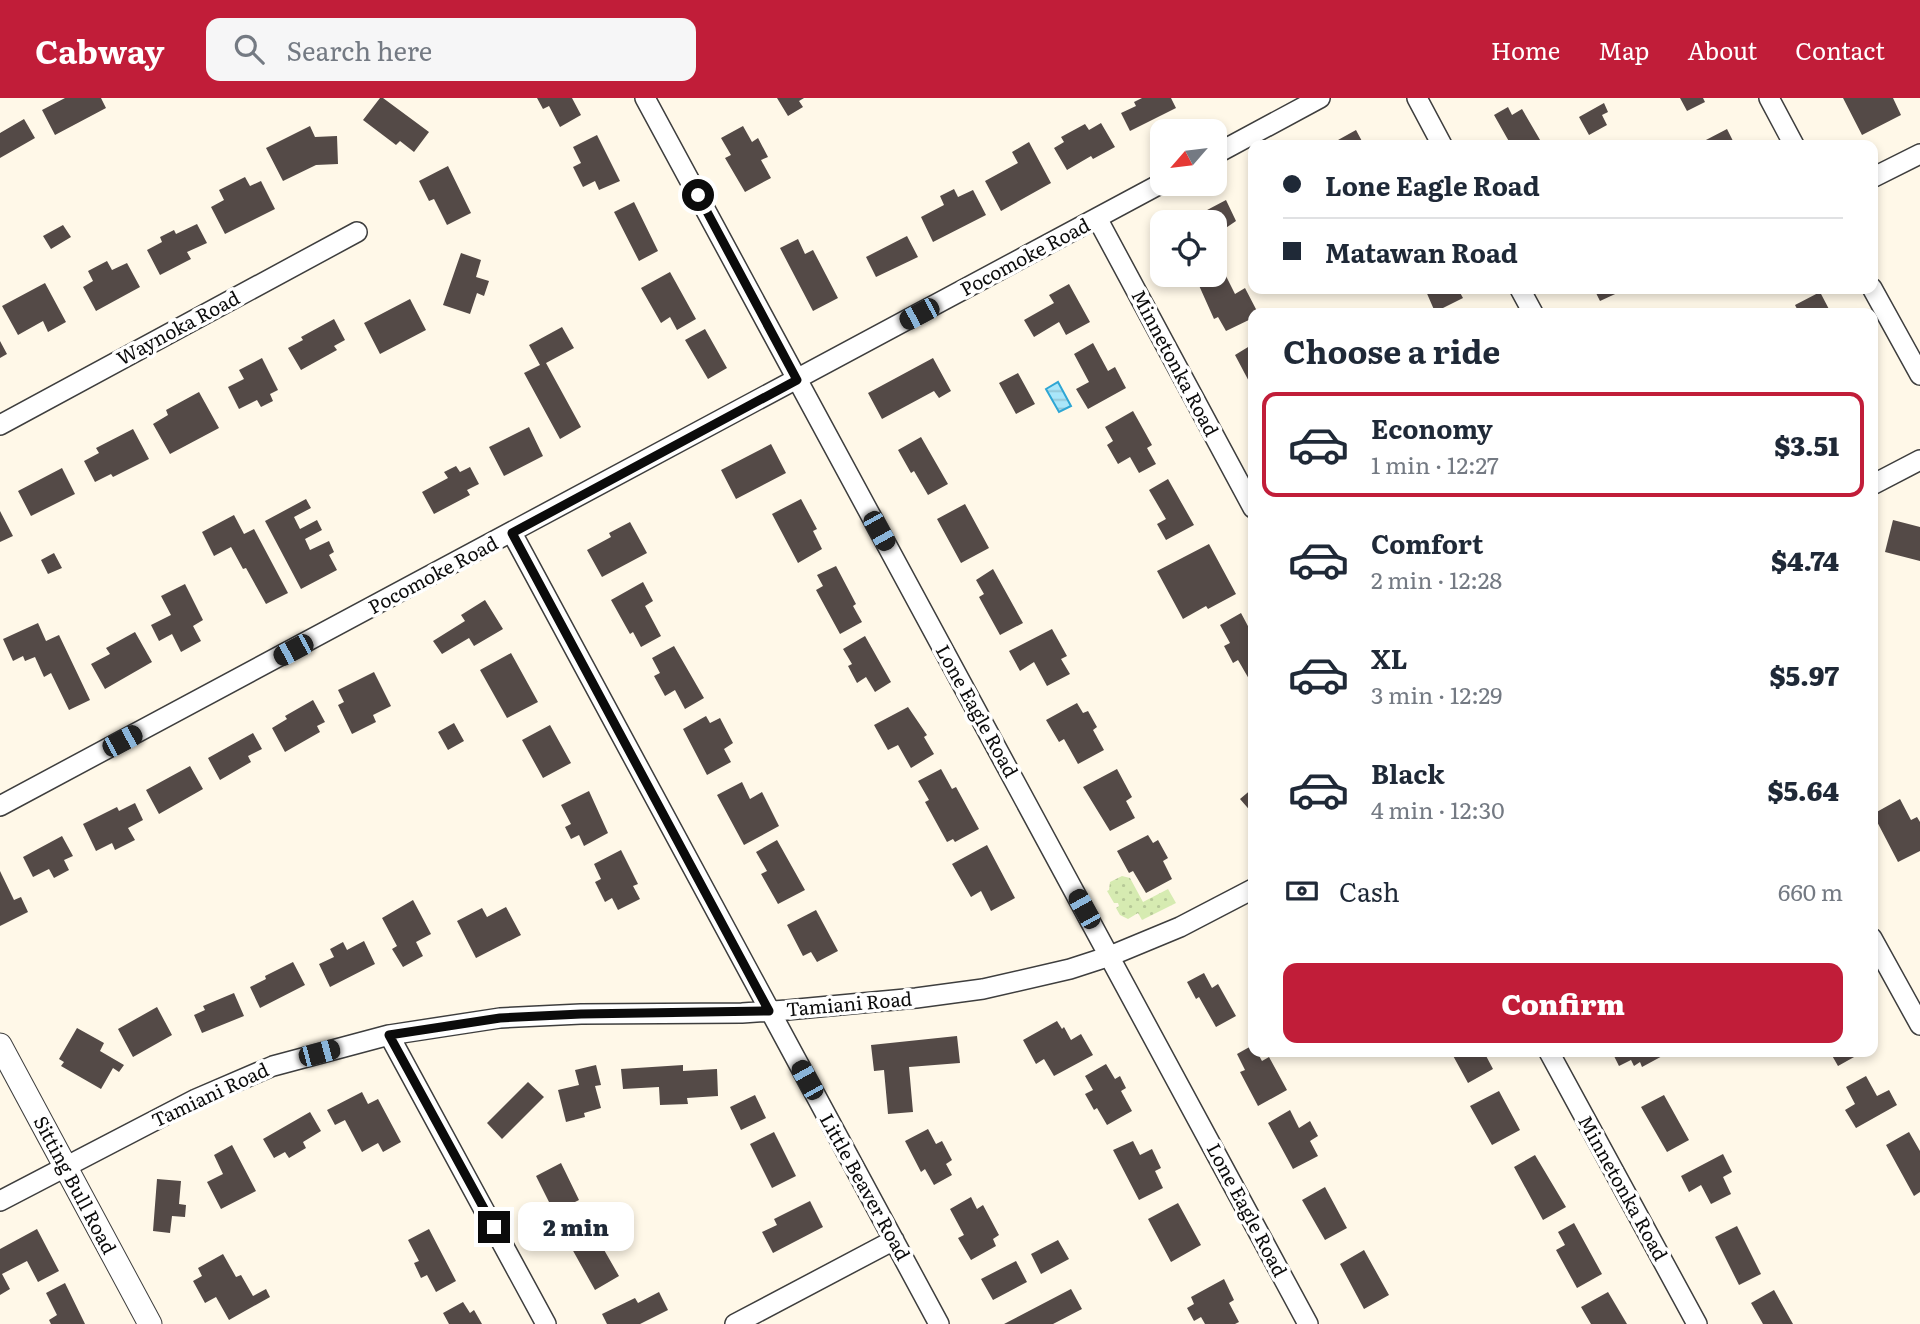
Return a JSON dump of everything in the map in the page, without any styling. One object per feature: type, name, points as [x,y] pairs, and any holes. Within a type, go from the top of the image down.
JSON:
[{"type":"street","name":"Lone Eagle Road","points":[[645,98],[1308,1324]]},
{"type":"street","points":[[1227,148],[1320,98]]},
{"type":"street","points":[[1417,98],[1439,140]]},
{"type":"street","points":[[1769,98],[1791,140]]},
{"type":"street","points":[[1878,175],[1920,154]]},
{"type":"street","name":"Pocomoke Road","points":[[0,806],[1150,189]]},
{"type":"street","name":"Minnetonka Road","points":[[1097,218],[1248,499]]},
{"type":"street","name":"Waynoka Road","points":[[0,425],[357,232]]},
{"type":"street","points":[[1875,294],[1920,375]]},
{"type":"street","points":[[1878,482],[1920,460]]},
{"type":"street","name":"Little Beaver Road","points":[[512,533],[939,1324]]},
{"type":"street","name":"Tamiani Road","points":[[0,1201],[196,1099],[273,1066],[389,1035],[500,1018],[769,1011],[916,998],[983,989],[1070,969],[1110,956],[1180,927],[1248,892]]},
{"type":"street","points":[[1878,949],[1920,1025]]},
{"type":"street","points":[[389,1035],[546,1324]]},
{"type":"street","name":"Sitting Bull Road","points":[[0,1045],[150,1324]]},
{"type":"street","name":"Minnetonka Road","points":[[1552,1057],[1697,1324]]},
{"type":"street","points":[[735,1324],[894,1240]]},
{"type":"green space","points":[[1122,876],[1130,878],[1143,902],[1168,889],[1176,903],[1142,920],[1138,913],[1128,919],[1120,915],[1116,908],[1118,903],[1114,903],[1107,891],[1110,882]]},
{"type":"water","points":[[1058,382],[1071,406],[1059,412],[1046,389]]},
{"type":"building","points":[[65,98],[101,98],[106,108],[55,135],[42,110]]},
{"type":"building","points":[[380,98],[429,132],[414,152],[400,141],[396,145],[363,120]]},
{"type":"building","points":[[537,98],[572,98],[581,115],[560,127],[549,106],[543,109]]},
{"type":"building","points":[[777,98],[804,98],[799,101],[803,107],[788,116]]},
{"type":"building","points":[[1142,98],[1171,98],[1176,108],[1130,131],[1121,113],[1136,106],[1134,102]]},
{"type":"building","points":[[1680,98],[1703,98],[1705,102],[1687,111]]},
{"type":"building","points":[[1843,98],[1893,98],[1901,115],[1862,135]]},
{"type":"building","points":[[1604,103],[1608,112],[1602,115],[1607,125],[1589,135],[1579,117]]},
{"type":"building","points":[[1508,107],[1512,115],[1522,109],[1540,140],[1508,140],[1494,115]]},
{"type":"building","points":[[24,119],[35,138],[0,158],[0,133]]},
{"type":"building","points":[[1101,123],[1115,147],[1093,159],[1091,156],[1067,170],[1054,148],[1064,142],[1061,137],[1085,124],[1089,130]]},
{"type":"building","points":[[310,126],[315,137],[337,136],[338,164],[316,165],[283,181],[266,148]]},
{"type":"building","points":[[743,126],[752,142],[758,138],[768,157],[761,160],[771,178],[745,192],[725,158],[731,155],[721,138]]},
{"type":"building","points":[[1727,129],[1732,140],[1706,140]]},
{"type":"building","points":[[1356,130],[1361,140],[1338,140]]},
{"type":"building","points":[[597,135],[620,181],[599,190],[595,181],[583,187],[573,167],[581,163],[573,147]]},
{"type":"building","points":[[1029,142],[1051,183],[1001,211],[985,181],[1018,163],[1012,152]]},
{"type":"building","points":[[448,166],[471,213],[447,225],[434,199],[429,201],[419,181]]},
{"type":"building","points":[[245,177],[250,186],[261,181],[275,209],[225,234],[211,207],[224,200],[219,190]]},
{"type":"building","points":[[954,189],[958,197],[973,190],[986,215],[933,242],[921,217],[944,205],[940,196]]},
{"type":"building","points":[[1226,200],[1236,221],[1227,227],[1227,210],[1207,210]]},
{"type":"building","points":[[634,202],[658,251],[639,261],[614,212]]},
{"type":"building","points":[[197,224],[207,243],[187,252],[191,259],[160,275],[147,250],[162,242],[160,237],[174,230],[176,234]]},
{"type":"building","points":[[63,225],[71,237],[51,249],[43,236]]},
{"type":"building","points":[[907,236],[918,257],[876,277],[866,257]]},
{"type":"building","points":[[798,239],[805,254],[813,250],[838,298],[813,311],[780,248]]},
{"type":"building","points":[[461,253],[481,260],[476,277],[489,281],[484,296],[477,293],[470,314],[443,305]]},
{"type":"building","points":[[107,261],[112,270],[127,263],[140,287],[96,311],[83,287],[93,281],[88,271]]},
{"type":"building","points":[[670,272],[696,319],[677,330],[670,317],[661,323],[641,288]]},
{"type":"building","points":[[1227,278],[1235,294],[1245,288],[1255,308],[1248,308],[1248,320],[1226,331],[1218,317],[1214,319],[1200,287],[1227,287]]},
{"type":"building","points":[[45,283],[66,322],[48,332],[43,321],[18,335],[2,306]]},
{"type":"building","points":[[1069,284],[1090,322],[1066,335],[1059,322],[1034,337],[1024,320],[1054,303],[1049,295]]},
{"type":"building","points":[[1427,294],[1461,294],[1463,298],[1443,308],[1433,308]]},
{"type":"building","points":[[1596,294],[1615,294],[1600,301]]},
{"type":"building","points":[[1821,294],[1828,308],[1796,308],[1795,305]]},
{"type":"building","points":[[410,299],[426,330],[380,354],[364,323]]},
{"type":"building","points":[[334,319],[345,340],[334,346],[337,350],[301,370],[288,348],[303,340],[301,337]]},
{"type":"building","points":[[562,327],[574,348],[546,363],[581,427],[560,439],[524,373],[540,365],[529,345]]},
{"type":"building","points":[[705,329],[727,368],[708,379],[685,340]]},
{"type":"building","points":[[0,341],[7,354],[0,358]]},
{"type":"building","points":[[1093,343],[1108,371],[1115,367],[1126,388],[1088,409],[1076,389],[1089,382],[1074,354]]},
{"type":"building","points":[[1248,347],[1248,380],[1235,355]]},
{"type":"building","points":[[262,358],[278,390],[270,394],[273,401],[261,407],[257,400],[239,409],[228,387],[244,379],[239,370]]},
{"type":"building","points":[[933,358],[951,391],[939,398],[934,391],[882,419],[868,393]]},
{"type":"building","points":[[1018,373],[1035,404],[1016,414],[999,383]]},
{"type":"building","points":[[199,392],[219,428],[170,454],[153,424],[168,415],[166,410]]},
{"type":"building","points":[[1133,411],[1152,445],[1147,448],[1156,464],[1139,473],[1130,457],[1118,464],[1107,445],[1113,441],[1105,427]]},
{"type":"building","points":[[529,427],[543,456],[504,476],[489,447]]},
{"type":"building","points":[[133,429],[149,459],[113,477],[111,474],[95,482],[84,461],[99,453],[96,448]]},
{"type":"building","points":[[921,437],[948,484],[928,495],[898,450]]},
{"type":"building","points":[[771,444],[786,473],[736,499],[721,470]]},
{"type":"building","points":[[456,466],[460,472],[470,467],[479,484],[467,490],[470,495],[434,514],[422,492],[448,478],[444,472]]},
{"type":"building","points":[[62,468],[75,494],[31,516],[18,491]]},
{"type":"building","points":[[1168,479],[1194,525],[1166,540],[1157,524],[1166,519],[1149,490]]},
{"type":"building","points":[[306,499],[311,508],[294,517],[300,529],[317,520],[322,530],[305,539],[310,550],[329,541],[334,552],[329,555],[337,570],[301,589],[265,521]]},
{"type":"building","points":[[801,499],[817,529],[813,531],[822,549],[798,563],[772,514]]},
{"type":"building","points":[[965,504],[989,548],[961,563],[937,519]]},
{"type":"building","points":[[0,511],[13,536],[0,542]]},
{"type":"building","points":[[234,515],[244,534],[254,529],[288,593],[266,604],[231,547],[214,556],[202,532]]},
{"type":"building","points":[[1893,520],[1920,527],[1920,561],[1885,552]]},
{"type":"building","points":[[630,522],[647,553],[602,577],[587,550],[611,537],[609,533]]},
{"type":"building","points":[[1209,544],[1236,594],[1183,619],[1157,571]]},
{"type":"building","points":[[54,553],[62,568],[48,574],[41,560]]},
{"type":"building","points":[[836,566],[856,604],[853,606],[862,622],[840,634],[816,590],[823,586],[817,575]]},
{"type":"building","points":[[993,569],[1023,623],[1000,635],[979,597],[984,594],[976,580]]},
{"type":"building","points":[[643,582],[653,601],[645,606],[661,636],[641,647],[633,632],[630,634],[611,600]]},
{"type":"building","points":[[185,584],[203,620],[193,626],[201,641],[181,652],[172,634],[159,641],[151,625],[171,615],[161,596]]},
{"type":"building","points":[[485,600],[503,629],[474,646],[469,638],[442,654],[433,641],[465,621],[461,615]]},
{"type":"building","points":[[1241,613],[1248,626],[1248,677],[1238,660],[1233,663],[1224,646],[1230,643],[1220,625]]},
{"type":"building","points":[[38,623],[46,641],[59,635],[90,700],[69,710],[51,673],[44,677],[35,657],[25,661],[23,656],[13,661],[3,639]]},
{"type":"building","points":[[1052,629],[1067,656],[1061,659],[1070,674],[1047,686],[1034,662],[1020,671],[1009,651]]},
{"type":"building","points":[[135,632],[152,662],[105,689],[91,664],[110,654],[106,648]]},
{"type":"building","points":[[865,636],[891,682],[875,692],[866,677],[857,683],[848,666],[852,664],[843,649]]},
{"type":"building","points":[[674,646],[704,698],[685,709],[675,690],[665,696],[654,676],[660,673],[652,658]]},
{"type":"building","points":[[511,653],[538,702],[507,718],[480,670]]},
{"type":"building","points":[[374,672],[391,706],[373,715],[376,722],[352,734],[338,705],[344,702],[338,690]]},
{"type":"building","points":[[313,700],[325,722],[317,726],[320,732],[285,752],[272,728],[287,719],[285,716]]},
{"type":"building","points":[[1077,703],[1083,713],[1088,711],[1097,727],[1093,730],[1104,750],[1078,764],[1064,739],[1059,742],[1046,720]]},
{"type":"building","points":[[908,707],[927,735],[924,737],[934,754],[911,768],[898,745],[888,750],[874,725]]},
{"type":"building","points":[[706,716],[710,723],[720,718],[733,743],[724,749],[731,762],[707,775],[683,729]]},
{"type":"building","points":[[454,723],[464,741],[448,750],[438,732]]},
{"type":"building","points":[[550,725],[571,763],[543,778],[522,740]]},
{"type":"building","points":[[253,733],[262,749],[248,756],[251,762],[220,780],[208,758]]},
{"type":"building","points":[[190,766],[203,789],[159,814],[146,790]]},
{"type":"building","points":[[941,769],[952,789],[956,787],[979,829],[955,842],[953,839],[947,842],[925,802],[929,800],[918,781]]},
{"type":"building","points":[[1117,769],[1132,797],[1126,801],[1135,818],[1110,831],[1083,787]]},
{"type":"building","points":[[742,782],[750,799],[762,792],[779,826],[744,845],[717,795]]},
{"type":"building","points":[[589,791],[608,833],[584,846],[579,835],[571,839],[565,827],[571,824],[561,805]]},
{"type":"building","points":[[1248,792],[1248,808],[1240,799]]},
{"type":"building","points":[[1900,799],[1911,820],[1917,817],[1920,822],[1920,851],[1898,862],[1878,824],[1878,811]]},
{"type":"building","points":[[135,803],[143,820],[128,828],[135,840],[115,850],[112,843],[96,851],[83,824],[117,807],[119,811]]},
{"type":"building","points":[[1148,835],[1153,843],[1158,840],[1168,858],[1163,861],[1172,879],[1146,893],[1133,871],[1129,873],[1117,851]]},
{"type":"building","points":[[62,836],[73,856],[64,860],[69,870],[54,878],[49,869],[33,877],[23,857]]},
{"type":"building","points":[[777,840],[805,890],[778,904],[761,874],[767,871],[756,852]]},
{"type":"building","points":[[987,845],[1015,898],[991,911],[981,891],[971,897],[952,864]]},
{"type":"building","points":[[621,850],[638,884],[633,886],[640,899],[618,910],[612,898],[605,902],[595,882],[601,879],[594,864]]},
{"type":"building","points":[[0,871],[14,900],[21,897],[28,912],[0,926]]},
{"type":"building","points":[[413,900],[431,934],[416,942],[423,956],[403,967],[392,949],[397,946],[382,918]]},
{"type":"building","points":[[506,907],[521,935],[476,958],[457,921],[482,908],[487,917]]},
{"type":"building","points":[[816,910],[838,951],[817,962],[811,952],[803,956],[787,925]]},
{"type":"building","points":[[364,941],[375,964],[330,987],[319,964],[334,957],[330,949],[343,942],[347,950]]},
{"type":"building","points":[[293,962],[305,985],[260,1008],[250,987]]},
{"type":"building","points":[[1204,973],[1212,988],[1218,984],[1236,1016],[1216,1027],[1187,982]]},
{"type":"building","points":[[234,993],[244,1016],[202,1033],[194,1015],[205,1010],[203,1006]]},
{"type":"building","points":[[157,1007],[172,1035],[133,1057],[118,1029]]},
{"type":"building","points":[[1057,1021],[1071,1040],[1081,1034],[1093,1055],[1054,1076],[1044,1059],[1036,1064],[1023,1040]]},
{"type":"building","points":[[77,1028],[104,1043],[100,1051],[124,1065],[119,1072],[113,1068],[101,1089],[61,1066],[64,1062],[59,1059]]},
{"type":"building","points":[[957,1036],[960,1063],[909,1067],[913,1112],[888,1114],[884,1070],[874,1071],[871,1045]]},
{"type":"building","points":[[1248,1048],[1248,1057],[1260,1057],[1262,1061],[1269,1057],[1287,1090],[1258,1106],[1240,1072],[1245,1070],[1237,1054]]},
{"type":"building","points":[[1454,1057],[1487,1057],[1493,1069],[1468,1083]]},
{"type":"building","points":[[1614,1057],[1660,1057],[1642,1067],[1640,1062],[1634,1066],[1631,1060],[1619,1066]]},
{"type":"building","points":[[1833,1057],[1854,1057],[1838,1066]]},
{"type":"building","points":[[1106,1064],[1115,1079],[1120,1076],[1126,1088],[1121,1091],[1132,1111],[1107,1125],[1085,1094],[1093,1090],[1085,1076]]},
{"type":"building","points":[[596,1065],[601,1085],[595,1086],[601,1108],[584,1113],[585,1117],[566,1122],[558,1090],[579,1085],[575,1070]]},
{"type":"building","points":[[683,1065],[683,1071],[717,1069],[718,1096],[687,1098],[688,1104],[660,1105],[659,1087],[623,1089],[621,1069]]},
{"type":"building","points":[[1866,1076],[1877,1096],[1889,1090],[1897,1105],[1856,1128],[1845,1110],[1855,1104],[1846,1087]]},
{"type":"building","points":[[528,1082],[544,1097],[502,1139],[487,1123]]},
{"type":"building","points":[[1499,1091],[1520,1130],[1492,1145],[1470,1106]]},
{"type":"building","points":[[362,1092],[368,1104],[378,1099],[401,1142],[383,1152],[378,1143],[362,1152],[345,1120],[335,1125],[327,1110]]},
{"type":"building","points":[[755,1095],[766,1118],[741,1130],[730,1107]]},
{"type":"building","points":[[1664,1095],[1689,1140],[1667,1152],[1641,1107]]},
{"type":"building","points":[[1290,1110],[1299,1128],[1310,1121],[1318,1136],[1310,1141],[1318,1156],[1293,1169],[1268,1123]]},
{"type":"building","points":[[310,1112],[321,1131],[303,1142],[306,1148],[289,1158],[285,1152],[274,1158],[263,1139]]},
{"type":"building","points":[[928,1129],[936,1144],[942,1141],[952,1160],[946,1164],[952,1175],[934,1185],[925,1169],[921,1172],[905,1141]]},
{"type":"building","points":[[774,1132],[796,1176],[772,1188],[750,1144]]},
{"type":"building","points":[[1909,1132],[1920,1151],[1920,1192],[1914,1196],[1886,1145]]},
{"type":"building","points":[[1133,1141],[1140,1155],[1152,1149],[1161,1168],[1155,1171],[1163,1188],[1139,1200],[1113,1150]]},
{"type":"building","points":[[232,1145],[256,1191],[221,1209],[207,1182],[223,1174],[214,1155]]},
{"type":"building","points":[[1723,1154],[1732,1172],[1723,1177],[1731,1194],[1711,1204],[1701,1185],[1689,1192],[1681,1176]]},
{"type":"building","points":[[1535,1155],[1566,1207],[1543,1220],[1514,1167]]},
{"type":"building","points":[[561,1163],[579,1200],[573,1203],[581,1219],[562,1228],[536,1176]]},
{"type":"building","points":[[157,1179],[181,1181],[179,1204],[186,1205],[185,1217],[172,1216],[170,1233],[153,1231]]},
{"type":"building","points":[[1325,1187],[1347,1228],[1325,1240],[1302,1200]]},
{"type":"building","points":[[971,1197],[977,1209],[983,1205],[999,1235],[993,1239],[996,1246],[971,1260],[958,1238],[964,1235],[950,1209]]},
{"type":"building","points":[[810,1201],[823,1227],[773,1253],[762,1232],[777,1225],[774,1219]]},
{"type":"building","points":[[1178,1203],[1201,1245],[1171,1262],[1148,1219]]},
{"type":"building","points":[[1574,1223],[1602,1274],[1577,1288],[1556,1250],[1565,1245],[1558,1232]]},
{"type":"building","points":[[1737,1226],[1761,1274],[1739,1285],[1715,1237]]},
{"type":"building","points":[[591,1227],[619,1276],[595,1290],[567,1240]]},
{"type":"building","points":[[37,1229],[59,1271],[38,1282],[27,1261],[2,1274],[10,1289],[0,1295],[0,1249]]},
{"type":"building","points":[[429,1229],[456,1281],[436,1292],[427,1275],[421,1278],[414,1263],[419,1261],[408,1240]]},
{"type":"building","points":[[1058,1240],[1069,1259],[1041,1274],[1031,1254]]},
{"type":"building","points":[[1364,1250],[1389,1295],[1364,1309],[1340,1264]]},
{"type":"building","points":[[223,1254],[236,1277],[241,1275],[253,1296],[266,1289],[270,1297],[229,1320],[216,1297],[205,1303],[193,1281],[202,1276],[198,1268]]},
{"type":"building","points":[[1016,1261],[1027,1282],[993,1300],[981,1279]]},
{"type":"building","points":[[1224,1279],[1234,1300],[1229,1303],[1239,1322],[1205,1324],[1201,1317],[1194,1321],[1187,1308],[1194,1304],[1191,1297]]},
{"type":"building","points":[[65,1283],[85,1324],[51,1324],[49,1320],[57,1315],[46,1293]]},
{"type":"building","points":[[1071,1289],[1082,1309],[1053,1324],[1004,1324]]},
{"type":"building","points":[[1774,1290],[1793,1324],[1763,1324],[1751,1303]]},
{"type":"building","points":[[659,1292],[668,1310],[640,1324],[607,1324],[602,1314],[635,1298],[638,1303]]},
{"type":"building","points":[[1608,1292],[1627,1324],[1591,1324],[1581,1307]]},
{"type":"building","points":[[463,1302],[470,1313],[474,1310],[482,1324],[449,1324],[443,1313]]},
{"type":"route","points":[[494,1227],[389,1035],[500,1018],[769,1011],[512,533],[797,380],[698,195]]}]
